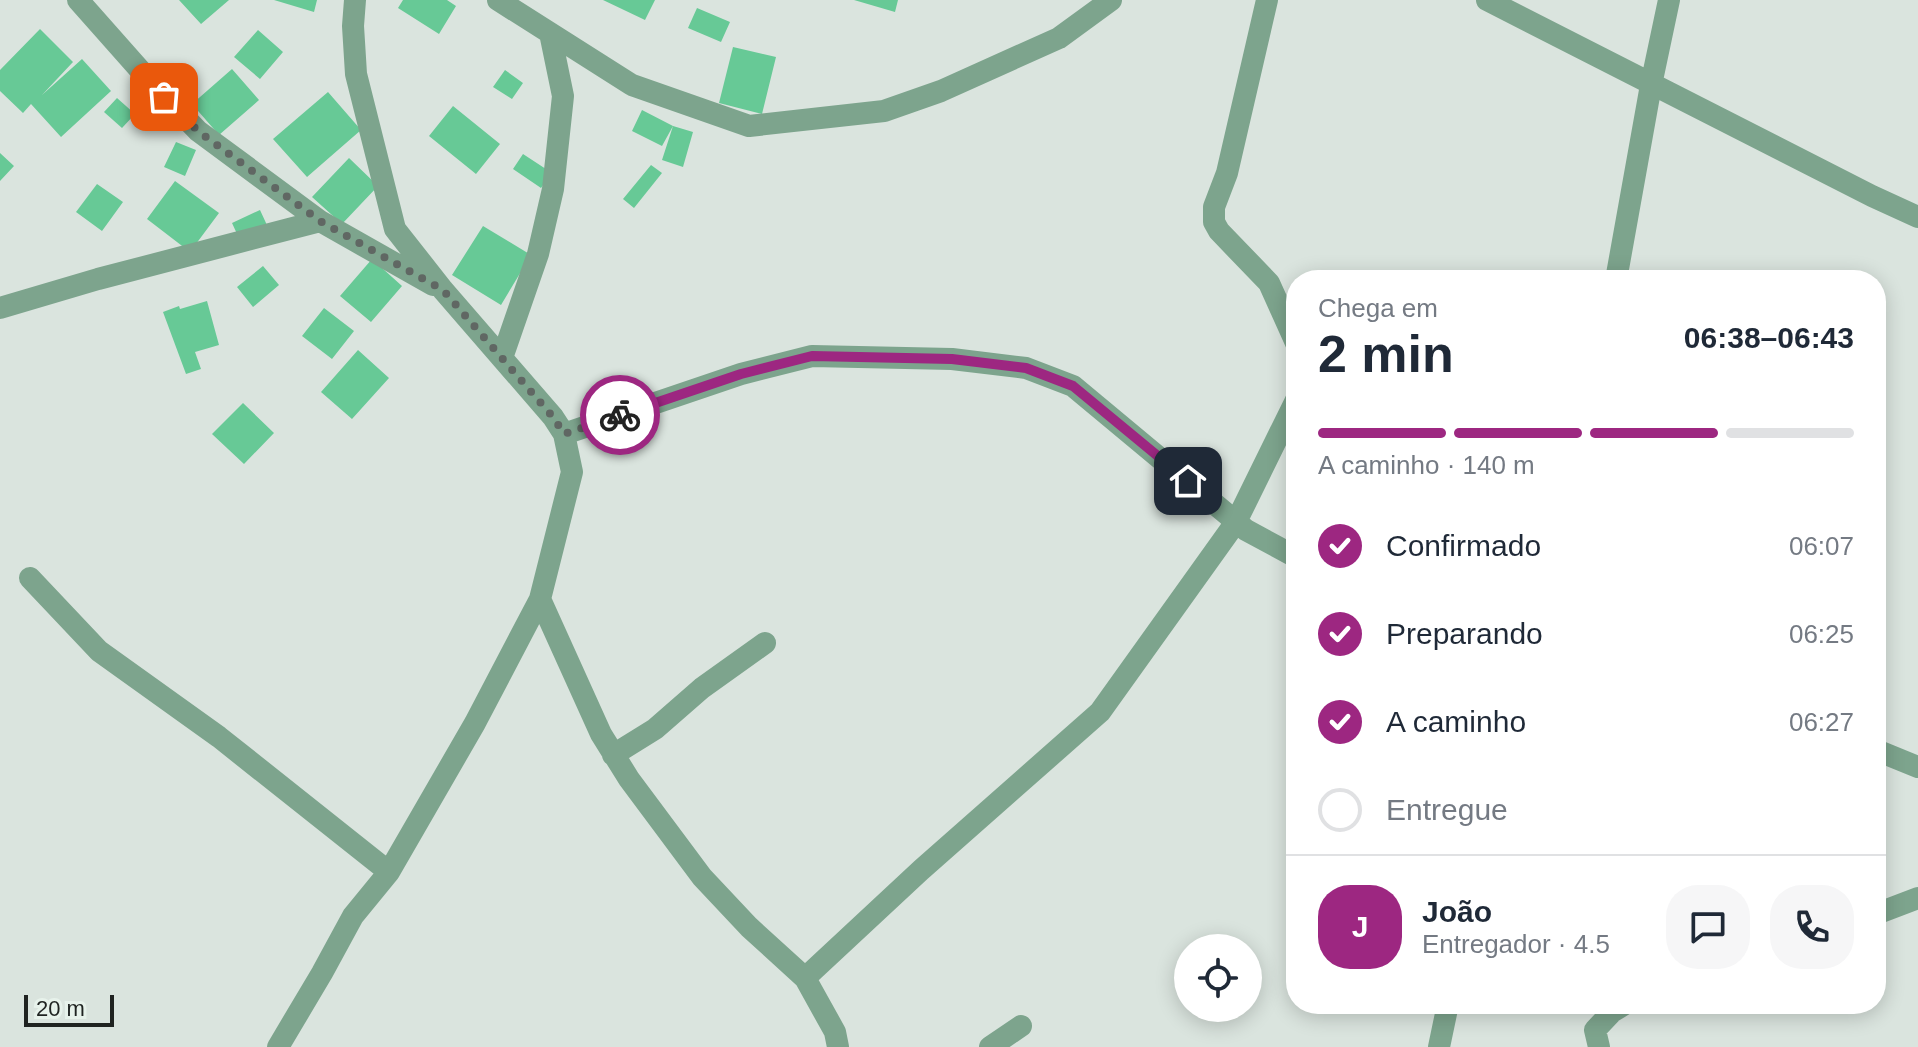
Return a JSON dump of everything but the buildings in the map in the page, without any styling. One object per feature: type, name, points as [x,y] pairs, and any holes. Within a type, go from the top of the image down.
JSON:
[{"type":"street","points":[[78,0],[198,131],[320,221],[443,290]]},
{"type":"street","points":[[278,1047],[353,916],[389,872],[475,723],[540,599],[572,472],[564,434],[553,417],[443,290],[395,229],[356,74],[355,0]]},
{"type":"street","points":[[501,1],[632,85],[749,126],[884,111],[913,101],[1059,38],[1111,0]]},
{"type":"street","points":[[1267,0],[1227,173],[1214,207],[1214,222],[1269,283],[1286,321]]},
{"type":"street","points":[[1487,0],[1918,217]]},
{"type":"street","points":[[1618,270],[1669,0]]},
{"type":"street","points":[[502,358],[538,254],[553,189],[563,96],[550,33]]},
{"type":"street","points":[[0,308],[320,221]]},
{"type":"street","points":[[564,434],[741,374],[812,356],[952,359],[1026,368],[1073,386],[1246,530],[1286,552]]},
{"type":"street","points":[[805,978],[921,870],[1100,712],[1236,522],[1286,420]]},
{"type":"street","points":[[30,578],[99,651],[219,737],[389,872]]},
{"type":"street","points":[[540,599],[613,755],[702,877],[749,927],[805,978],[835,1032],[838,1047]]},
{"type":"street","points":[[613,755],[655,729],[702,688],[765,643]]},
{"type":"street","points":[[1886,754],[1918,767]]},
{"type":"street","points":[[1886,910],[1918,898]]},
{"type":"street","points":[[1439,1047],[1446,1014]]},
{"type":"street","points":[[1599,1047],[1595,1030],[1610,1014]]},
{"type":"street","points":[[990,1047],[1021,1026]]},
{"type":"way so far","points":[[164,97],[198,131],[320,221],[443,290],[553,417],[564,434],[620,415]]},
{"type":"route","points":[[620,415],[741,374],[812,356],[952,359],[1026,368],[1073,386],[1188,481]]}]
